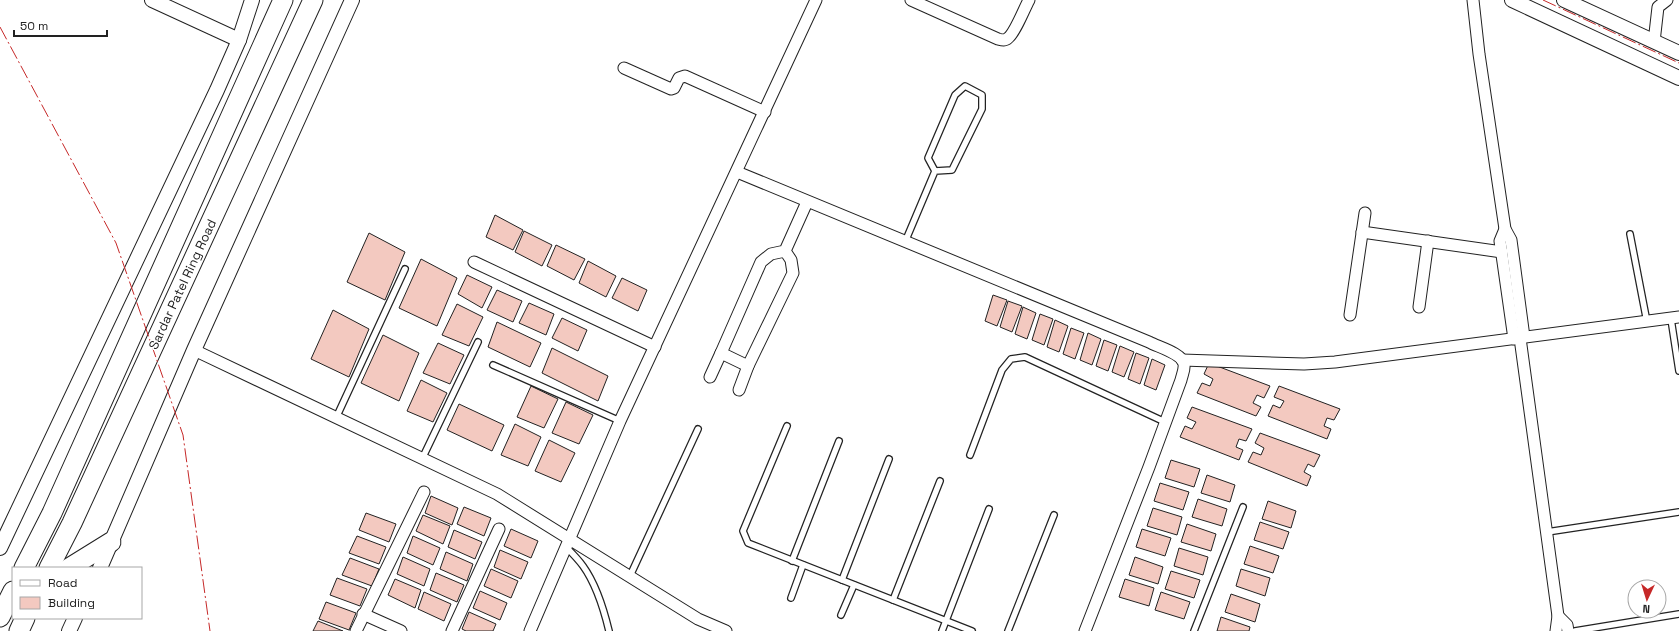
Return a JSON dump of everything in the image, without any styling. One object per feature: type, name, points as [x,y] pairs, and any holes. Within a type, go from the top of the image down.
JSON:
[{"type":"highway","name":"Sardar Patel Ring Road","points":[[25,567],[52,513],[283,0]]},
{"type":"highway","name":"Sardar Patel Ring Road","points":[[50,567],[72,524],[313,0]]},
{"type":"highway","points":[[71,567],[111,542]]},
{"type":"highway","points":[[0,617],[12,594]]},
{"type":"highway","points":[[19,631],[25,619]]},
{"type":"street","points":[[152,0],[239,40]]},
{"type":"street","points":[[0,548],[239,40],[252,0]]},
{"type":"street","points":[[100,567],[194,350],[352,0]]},
{"type":"street","points":[[530,631],[620,421],[816,0]]},
{"type":"street","points":[[911,0],[998,39],[1004,40],[1008,38],[1012,32],[1029,0]]},
{"type":"street","points":[[1474,0],[1479,54],[1505,229],[1511,240],[1519,338]]},
{"type":"street","points":[[1512,0],[1679,78]]},
{"type":"street","points":[[1564,0],[1679,53]]},
{"type":"street","points":[[1654,42],[1658,7],[1667,0]]},
{"type":"street","points":[[624,68],[671,89],[674,88],[679,78],[685,76],[765,112]]},
{"type":"street","points":[[737,172],[1149,342],[1177,355],[1182,360],[1185,368],[1150,467],[1085,631]]},
{"type":"street","points":[[785,251],[807,202]]},
{"type":"street","points":[[1350,315],[1365,213]]},
{"type":"street","points":[[1505,229],[1500,241],[1519,338],[1547,532],[1558,616],[1556,631]]},
{"type":"street","points":[[1362,232],[1502,252]]},
{"type":"street","points":[[1419,307],[1428,242]]},
{"type":"street","points":[[710,376],[761,262],[771,254],[785,251]]},
{"type":"street","points":[[739,390],[748,366],[793,273],[791,260],[785,251]]},
{"type":"street","points":[[474,262],[655,347]]},
{"type":"street","points":[[1182,360],[1304,364],[1342,361],[1647,323],[1675,318]]},
{"type":"street","points":[[194,350],[497,494],[568,543],[630,576],[698,618],[726,631]]},
{"type":"street","points":[[721,353],[748,366]]},
{"type":"street","points":[[356,631],[424,492]]},
{"type":"street","points":[[452,631],[499,529]]},
{"type":"street","points":[[363,614],[401,631]]},
{"type":"street","points":[[1558,616],[1567,625],[1568,631]]},
{"type":"street","points":[[69,631],[75,619]]},
{"type":"lane","points":[[964,86],[982,94],[982,108],[952,170],[935,171],[928,158],[954,95],[964,86]]},
{"type":"lane","points":[[905,242],[935,171]]},
{"type":"lane","points":[[1630,234],[1647,323]]},
{"type":"lane","points":[[336,418],[405,269]]},
{"type":"lane","points":[[1675,318],[1679,371]]},
{"type":"lane","points":[[422,459],[478,342]]},
{"type":"lane","points":[[970,455],[1002,370],[1011,360],[1025,357],[1165,422]]},
{"type":"lane","points":[[493,365],[620,421]]},
{"type":"lane","points":[[787,426],[743,531],[748,543],[972,631]]},
{"type":"lane","points":[[630,576],[698,428]]},
{"type":"lane","points":[[792,561],[839,441]]},
{"type":"lane","points":[[842,580],[889,459]]},
{"type":"lane","points":[[893,600],[940,482]]},
{"type":"lane","points":[[1194,631],[1243,507]]},
{"type":"lane","points":[[942,631],[989,509]]},
{"type":"lane","points":[[1547,532],[1679,512]]},
{"type":"lane","points":[[1008,631],[1054,515]]},
{"type":"lane","points":[[568,543],[584,566],[595,589],[606,618],[608,631]]},
{"type":"lane","points":[[791,598],[803,565]]},
{"type":"lane","points":[[841,615],[854,585]]},
{"type":"lane","points":[[1575,631],[1679,614]]},
{"type":"building","points":[[495,215],[523,230],[513,250],[486,237]]},
{"type":"building","points":[[524,231],[552,245],[542,266],[515,252]]},
{"type":"building","points":[[369,233],[405,252],[385,300],[347,282]]},
{"type":"building","points":[[556,245],[585,259],[574,280],[547,266]]},
{"type":"building","points":[[421,259],[457,278],[437,326],[399,308]]},
{"type":"building","points":[[588,261],[616,276],[606,297],[579,283]]},
{"type":"building","points":[[467,275],[492,287],[482,308],[458,294]]},
{"type":"building","points":[[622,278],[647,290],[638,311],[612,298]]},
{"type":"building","points":[[497,290],[522,301],[513,322],[487,310]]},
{"type":"building","points":[[993,295],[1007,300],[997,326],[985,321]]},
{"type":"building","points":[[1008,301],[1022,306],[1012,332],[1000,327]]},
{"type":"building","points":[[529,303],[554,314],[546,335],[519,323]]},
{"type":"building","points":[[457,304],[483,317],[469,346],[442,335]]},
{"type":"building","points":[[1023,307],[1036,313],[1027,339],[1015,334]]},
{"type":"building","points":[[333,310],[369,329],[349,377],[311,359]]},
{"type":"building","points":[[1040,314],[1053,319],[1044,345],[1032,340]]},
{"type":"building","points":[[562,318],[587,330],[578,351],[552,338]]},
{"type":"building","points":[[1055,320],[1068,326],[1059,352],[1047,347]]},
{"type":"building","points":[[497,322],[541,343],[530,367],[488,347]]},
{"type":"building","points":[[1071,328],[1084,333],[1075,359],[1063,354]]},
{"type":"building","points":[[1088,333],[1101,339],[1092,365],[1080,360]]},
{"type":"building","points":[[383,335],[419,353],[399,401],[361,383]]},
{"type":"building","points":[[1104,340],[1117,345],[1108,371],[1096,366]]},
{"type":"building","points":[[438,343],[464,355],[450,384],[423,373]]},
{"type":"building","points":[[1120,346],[1134,352],[1124,377],[1112,372]]},
{"type":"building","points":[[552,348],[608,376],[598,401],[542,373]]},
{"type":"building","points":[[1136,353],[1149,358],[1140,384],[1128,379]]},
{"type":"building","points":[[1152,359],[1165,365],[1156,390],[1144,385]]},
{"type":"building","points":[[1209,363],[1270,386],[1264,398],[1257,395],[1253,403],[1261,407],[1256,416],[1197,393],[1202,383],[1210,386],[1213,379],[1204,374]]},
{"type":"building","points":[[421,380],[447,393],[433,422],[407,411]]},
{"type":"building","points":[[531,386],[558,399],[544,428],[517,417]]},
{"type":"building","points":[[1279,386],[1340,409],[1334,420],[1327,418],[1324,426],[1331,429],[1327,439],[1268,416],[1273,405],[1280,408],[1284,401],[1274,397]]},
{"type":"building","points":[[566,402],[593,415],[579,444],[552,433]]},
{"type":"building","points":[[459,404],[504,425],[492,451],[447,430]]},
{"type":"building","points":[[1192,407],[1252,429],[1246,441],[1239,439],[1236,447],[1243,450],[1239,460],[1180,437],[1185,426],[1192,429],[1196,422],[1187,418]]},
{"type":"building","points":[[515,424],[541,437],[528,466],[501,455]]},
{"type":"building","points":[[1260,433],[1320,455],[1314,467],[1308,464],[1304,472],[1311,476],[1307,486],[1248,462],[1253,452],[1261,455],[1264,448],[1255,443]]},
{"type":"building","points":[[549,440],[575,453],[561,482],[535,471]]},
{"type":"building","points":[[1171,460],[1200,469],[1194,487],[1165,478]]},
{"type":"building","points":[[1207,475],[1235,485],[1230,502],[1201,493]]},
{"type":"building","points":[[1160,483],[1189,492],[1183,510],[1154,501]]},
{"type":"building","points":[[431,496],[458,508],[452,525],[425,513]]},
{"type":"building","points":[[1198,499],[1227,509],[1222,526],[1192,517]]},
{"type":"building","points":[[1268,501],[1296,511],[1291,528],[1262,519]]},
{"type":"building","points":[[464,507],[491,518],[484,536],[457,524]]},
{"type":"building","points":[[1153,508],[1182,517],[1177,535],[1147,526]]},
{"type":"building","points":[[366,513],[396,524],[389,542],[359,530]]},
{"type":"building","points":[[423,515],[450,526],[443,544],[416,531]]},
{"type":"building","points":[[1260,522],[1289,532],[1283,549],[1254,540]]},
{"type":"building","points":[[1187,524],[1216,534],[1211,551],[1181,542]]},
{"type":"building","points":[[511,529],[538,541],[531,558],[504,546]]},
{"type":"building","points":[[1142,529],[1171,538],[1165,556],[1136,547]]},
{"type":"building","points":[[454,530],[482,542],[475,559],[448,547]]},
{"type":"building","points":[[357,536],[386,547],[379,564],[349,553]]},
{"type":"building","points":[[413,536],[440,548],[433,565],[407,553]]},
{"type":"building","points":[[1250,546],[1279,556],[1273,573],[1244,564]]},
{"type":"building","points":[[1179,548],[1208,557],[1203,575],[1174,566]]},
{"type":"building","points":[[500,550],[528,562],[521,579],[494,567]]},
{"type":"building","points":[[446,552],[473,564],[467,581],[440,569]]},
{"type":"building","points":[[403,557],[430,569],[424,586],[397,574]]},
{"type":"building","points":[[1135,557],[1163,567],[1158,584],[1129,575]]},
{"type":"building","points":[[350,558],[379,569],[372,586],[342,575]]},
{"type":"building","points":[[491,569],[518,581],[511,598],[484,586]]},
{"type":"building","points":[[1241,569],[1270,578],[1265,596],[1236,586]]},
{"type":"building","points":[[1171,571],[1200,580],[1194,598],[1165,589]]},
{"type":"building","points":[[436,573],[464,585],[457,602],[430,590]]},
{"type":"building","points":[[337,578],[367,589],[360,606],[330,595]]},
{"type":"building","points":[[395,579],[421,590],[415,608],[388,595]]},
{"type":"building","points":[[1125,579],[1154,588],[1149,606],[1119,597]]},
{"type":"building","points":[[480,591],[507,603],[500,620],[473,608]]},
{"type":"building","points":[[424,592],[451,604],[444,621],[418,609]]},
{"type":"building","points":[[1161,592],[1190,602],[1184,619],[1155,610]]},
{"type":"building","points":[[1231,594],[1260,604],[1255,622],[1225,612]]},
{"type":"building","points":[[326,602],[356,613],[349,630],[319,619]]},
{"type":"building","points":[[469,612],[496,624],[493,631],[466,631],[462,629]]},
{"type":"building","points":[[1221,617],[1250,627],[1249,631],[1217,631]]},
{"type":"building","points":[[318,621],[343,631],[313,631]]},
{"type":"power","points":[[1543,0],[1679,63]]},
{"type":"power","points":[[0,27],[116,243],[183,435],[210,631]]}]
